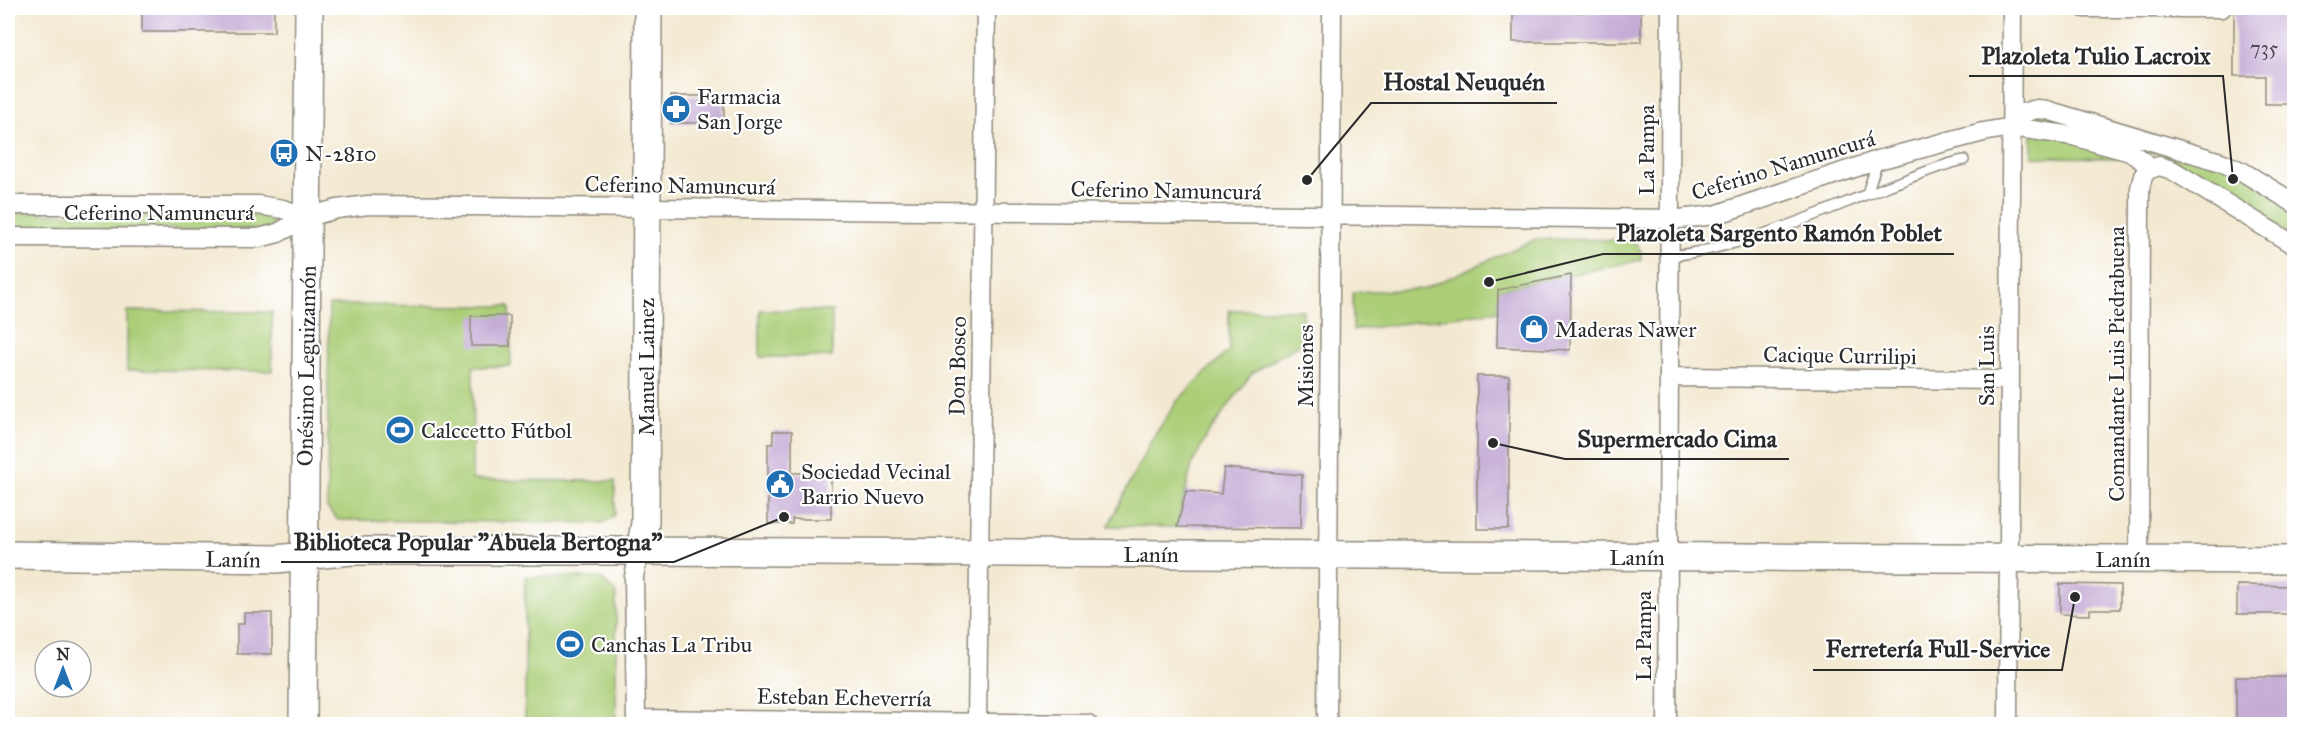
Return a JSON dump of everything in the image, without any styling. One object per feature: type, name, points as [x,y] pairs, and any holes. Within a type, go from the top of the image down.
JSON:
[{"type":"street","name":"Onésimo Leguizamón","points":[[303,724],[309,8]]},
{"type":"street","name":"Manuel Lainez","points":[[636,722],[634,576],[645,523],[648,8]]},
{"type":"street","name":"Don Bosco","points":[[977,724],[986,8]]},
{"type":"street","name":"Misiones","points":[[1327,724],[1332,8]]},
{"type":"street","name":"La Pampa","points":[[1667,724],[1671,8]]},
{"type":"street","name":"San Luis","points":[[2008,724],[2012,8]]},
{"type":"street","points":[[2084,8],[2222,8]]},
{"type":"street","name":"Ceferino Namuncurá","points":[[8,237],[260,238],[278,233],[307,217],[337,209],[368,205],[1670,219],[1714,214],[1878,160],[1983,132],[2037,109],[2047,110],[2221,162],[2243,172],[2295,203]]},
{"type":"street","points":[[2012,121],[2130,152],[2144,162],[2148,170],[2159,166],[2172,170],[2295,245]]},
{"type":"street","name":"Comandante Luis Piedrabuena","points":[[2139,559],[2140,188],[2143,176],[2148,170]]},
{"type":"street","name":"Ceferino Namuncurá","points":[[8,205],[258,205],[283,209],[307,217]]},
{"type":"street","name":"Cacique Currilipi","points":[[1669,377],[2010,380]]},
{"type":"street","name":"Lanín","points":[[8,555],[266,559],[352,551],[640,551],[2295,560]]},
{"type":"street","name":"Esteban Echeverría","points":[[636,722],[1088,724]]},
{"type":"lane","points":[[1670,256],[1701,252],[1738,243],[1867,193],[1964,159]]},
{"type":"lane","points":[[1867,193],[1878,160]]},
{"type":"green space","points":[[2032,98],[2206,152],[2294,197],[2294,238],[2161,154],[2154,153],[2140,158],[2032,157]]},
{"type":"green space","points":[[8,213],[266,215],[271,216],[274,223],[268,230],[8,228]]},
{"type":"green space","points":[[1536,239],[1633,240],[1641,251],[1641,260],[1499,290],[1498,311],[1353,330],[1353,292],[1424,289]]},
{"type":"green space","name":"Calccetto Fútbol","points":[[329,305],[510,306],[511,366],[473,367],[472,480],[615,481],[615,515],[603,523],[338,520],[327,508]]},
{"type":"green space","points":[[760,310],[832,311],[832,357],[760,357]]},
{"type":"green space","points":[[1229,310],[1303,310],[1303,342],[1252,373],[1208,434],[1192,464],[1177,527],[1108,526],[1151,441],[1178,400],[1229,350]]},
{"type":"green space","points":[[127,311],[272,312],[272,371],[127,370]]},
{"type":"green space","name":"Canchas La Tribu","points":[[525,577],[601,578],[616,593],[616,724],[525,724]]},
{"type":"building","points":[[142,8],[274,8],[274,32],[142,32]]},
{"type":"building","points":[[1595,8],[1641,8],[1641,42],[1513,42],[1513,12],[1595,12]]},
{"type":"building","points":[[2234,8],[2295,8],[2295,104],[2265,104],[2265,76],[2234,76]]},
{"type":"building","points":[[671,96],[724,96],[724,123],[671,123]]},
{"type":"building","name":"Maderas Nawer","points":[[1571,275],[1570,350],[1497,347],[1498,290]]},
{"type":"building","points":[[471,316],[510,316],[510,346],[471,346]]},
{"type":"building","points":[[1477,376],[1509,376],[1509,529],[1477,529]]},
{"type":"building","points":[[773,431],[792,431],[792,473],[831,473],[831,519],[792,519],[792,524],[768,524],[768,444],[773,444]]},
{"type":"building","points":[[1224,468],[1302,475],[1301,528],[1177,527],[1186,491],[1221,494]]},
{"type":"building","points":[[2060,584],[2120,585],[2120,609],[2090,609],[2090,615],[2060,614]]},
{"type":"building","points":[[2237,585],[2295,586],[2295,614],[2237,614]]},
{"type":"building","points":[[244,613],[272,613],[272,654],[237,654],[237,624],[244,624]]},
{"type":"building","points":[[2236,677],[2295,677],[2295,724],[2236,724]]},
{"type":"place","name":"Farmacia San Jorge","points":[[676,109]]},
{"type":"place","name":"N-2810","points":[[284,153]]},
{"type":"place","name":"Plazoleta Tulio Lacroix","points":[[2233,179]]},
{"type":"place","name":"Hostal Neuquén","points":[[1307,180]]},
{"type":"place","name":"Plazoleta Sargento Ramón Poblet","points":[[1489,282]]},
{"type":"place","name":"Maderas Nawer","points":[[1534,329]]},
{"type":"place","name":"Calccetto Fútbol","points":[[400,430]]},
{"type":"place","name":"Supermercado Cima","points":[[1493,443]]},
{"type":"place","name":"Sociedad Vecinal Barrio Nuevo","points":[[780,484]]},
{"type":"place","name":"Biblioteca Popular \"Abuela Bertogna\"","points":[[784,517]]},
{"type":"place","name":"Ferretería Full-Service","points":[[2075,597]]},
{"type":"place","name":"Canchas La Tribu","points":[[570,644]]}]
